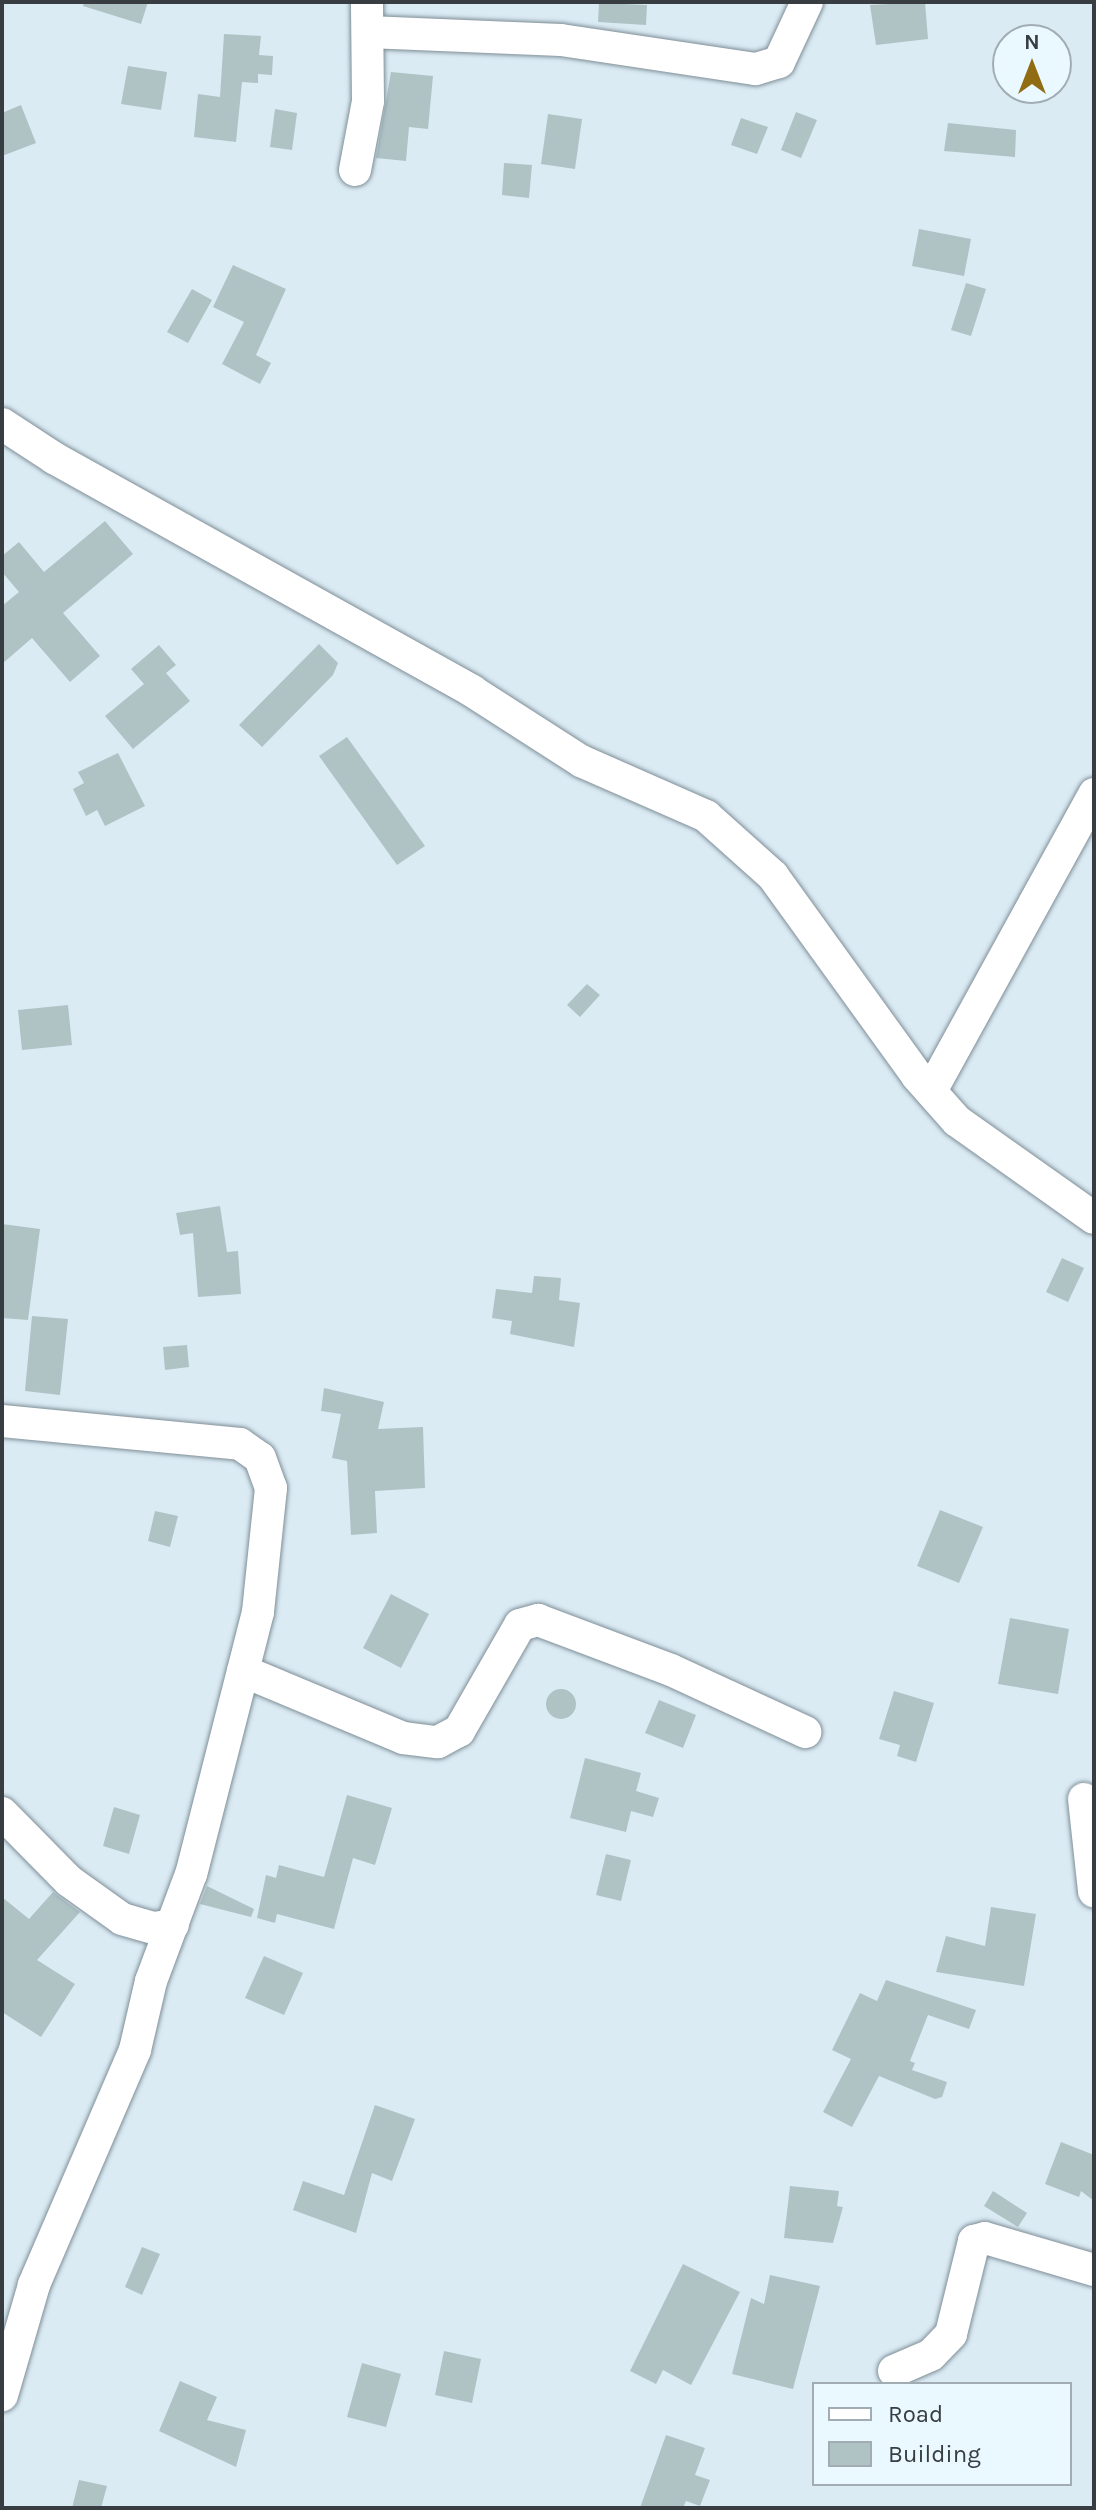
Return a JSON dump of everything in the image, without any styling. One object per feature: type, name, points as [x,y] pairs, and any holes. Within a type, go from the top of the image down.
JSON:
[{"type":"street","points":[[355,170],[368,101],[367,17],[561,40],[756,69],[779,62],[807,2]]},
{"type":"street","points":[[2,424],[54,458],[472,691],[581,761],[706,816],[773,876],[931,1091],[957,1121],[1094,1218]]},
{"type":"street","points":[[931,1091],[1094,794]]},
{"type":"street","points":[[2,1421],[240,1444],[260,1458],[271,1488],[258,1612],[173,1925],[151,1981],[135,2050],[39,2272],[2,2395]]},
{"type":"street","points":[[243,1671],[403,1738],[438,1742],[459,1731],[520,1625],[538,1620],[671,1670],[805,1732]]},
{"type":"street","points":[[1084,1799],[1094,1891]]},
{"type":"street","points":[[2,1813],[59,1872],[122,1919],[154,1928],[173,1925]]},
{"type":"street","points":[[894,2371],[931,2355],[951,2334],[974,2241],[985,2238],[1094,2270]]},
{"type":"street","points":[[2,2304],[12,2316],[16,2350]]},
{"type":"building","points":[[84,2],[148,2],[141,24],[83,6]]},
{"type":"building","points":[[925,2],[928,39],[876,45],[870,5]]},
{"type":"building","points":[[599,3],[647,5],[646,25],[598,22]]},
{"type":"building","points":[[224,34],[261,36],[259,55],[273,56],[272,75],[258,74],[258,83],[242,82],[236,142],[194,137],[198,94],[220,97]]},
{"type":"building","points":[[128,66],[167,72],[161,110],[121,104]]},
{"type":"building","points":[[391,72],[433,76],[428,129],[409,127],[406,161],[376,158]]},
{"type":"building","points":[[21,105],[36,143],[2,156],[2,113]]},
{"type":"building","points":[[275,109],[297,113],[292,150],[270,147]]},
{"type":"building","points":[[796,112],[817,120],[801,158],[781,150]]},
{"type":"building","points":[[548,114],[582,119],[575,169],[541,164]]},
{"type":"building","points":[[741,118],[768,127],[757,154],[731,145]]},
{"type":"building","points":[[948,123],[1016,130],[1015,157],[944,151]]},
{"type":"building","points":[[504,163],[532,165],[529,198],[502,195]]},
{"type":"building","points":[[919,229],[971,239],[964,276],[912,266]]},
{"type":"building","points":[[233,265],[286,289],[256,355],[271,363],[260,384],[222,364],[244,322],[213,307]]},
{"type":"building","points":[[966,283],[986,289],[971,336],[951,330]]},
{"type":"building","points":[[192,289],[212,300],[188,343],[167,332]]},
{"type":"building","points":[[105,521],[133,554],[63,613],[100,656],[70,682],[32,638],[2,664],[2,606],[19,592],[2,572],[2,556],[19,542],[44,572]]},
{"type":"building","points":[[319,644],[338,663],[333,675],[262,747],[239,725]]},
{"type":"building","points":[[159,645],[176,665],[166,673],[190,701],[133,749],[105,716],[144,684],[131,669]]},
{"type":"building","points":[[347,737],[425,846],[397,865],[319,756]]},
{"type":"building","points":[[118,753],[145,806],[105,826],[97,810],[86,816],[73,789],[84,783],[78,772]]},
{"type":"building","points":[[587,984],[600,995],[580,1017],[567,1005]]},
{"type":"building","points":[[68,1005],[72,1045],[22,1050],[18,1010]]},
{"type":"building","points":[[220,1206],[227,1252],[238,1251],[241,1294],[198,1297],[193,1233],[180,1235],[176,1213]]},
{"type":"building","points":[[2,1224],[40,1229],[28,1320],[2,1318]]},
{"type":"building","points":[[1062,1258],[1084,1268],[1068,1302],[1046,1292]]},
{"type":"building","points":[[534,1276],[561,1278],[559,1300],[580,1303],[574,1347],[510,1334],[512,1321],[492,1318],[496,1289],[532,1293]]},
{"type":"building","points":[[32,1316],[68,1319],[60,1395],[25,1391]]},
{"type":"building","points":[[187,1345],[189,1367],[165,1370],[163,1347]]},
{"type":"building","points":[[324,1388],[384,1402],[378,1429],[423,1427],[425,1488],[375,1491],[377,1533],[351,1535],[347,1461],[332,1458],[341,1414],[321,1411]]},
{"type":"building","points":[[940,1510],[983,1527],[959,1583],[917,1566]]},
{"type":"building","points":[[155,1511],[178,1516],[170,1547],[148,1541]]},
{"type":"building","points":[[391,1594],[429,1614],[401,1668],[363,1648]]},
{"type":"building","points":[[1010,1618],[1069,1629],[1058,1694],[998,1684]]},
{"type":"building","points":[[561,1689],[571,1694],[576,1704],[571,1714],[561,1719],[551,1714],[546,1704],[551,1694]]},
{"type":"building","points":[[894,1691],[934,1703],[916,1762],[897,1756],[900,1745],[879,1739]]},
{"type":"building","points":[[659,1700],[696,1715],[683,1748],[645,1733]]},
{"type":"building","points":[[585,1758],[641,1773],[636,1791],[659,1798],[653,1817],[631,1811],[626,1832],[570,1818]]},
{"type":"building","points":[[347,1795],[392,1808],[375,1865],[353,1858],[334,1929],[277,1914],[275,1923],[257,1918],[266,1875],[276,1878],[279,1865],[324,1877]]},
{"type":"building","points":[[114,1807],[140,1815],[129,1854],[103,1846]]},
{"type":"building","points":[[606,1854],[631,1860],[621,1901],[596,1895]]},
{"type":"building","points":[[207,1886],[254,1909],[251,1917],[200,1904]]},
{"type":"building","points":[[53,1892],[80,1912],[37,1960],[75,1984],[41,2037],[2,2012],[2,1897],[29,1919]]},
{"type":"building","points":[[991,1907],[1036,1914],[1024,1986],[936,1972],[946,1936],[985,1946]]},
{"type":"building","points":[[264,1956],[303,1973],[284,2015],[245,1998]]},
{"type":"building","points":[[886,1980],[976,2010],[969,2029],[928,2015],[910,2061],[915,2063],[912,2070],[947,2082],[942,2097],[935,2099],[879,2076],[852,2127],[823,2112],[851,2059],[832,2050],[860,1993],[877,2001]]},
{"type":"building","points":[[375,2105],[415,2119],[392,2181],[372,2173],[356,2233],[293,2210],[303,2181],[344,2195]]},
{"type":"building","points":[[1061,2142],[1094,2155],[1094,2201],[1081,2191],[1079,2197],[1045,2184]]},
{"type":"building","points":[[790,2186],[839,2191],[837,2206],[843,2207],[833,2243],[784,2238]]},
{"type":"building","points":[[993,2191],[1027,2213],[1018,2227],[984,2206]]},
{"type":"building","points":[[142,2247],[160,2254],[142,2295],[125,2287]]},
{"type":"building","points":[[683,2264],[740,2292],[691,2385],[663,2370],[656,2384],[630,2371]]},
{"type":"building","points":[[770,2275],[820,2286],[793,2389],[732,2374],[751,2298],[764,2304]]},
{"type":"building","points":[[444,2351],[481,2359],[472,2403],[435,2395]]},
{"type":"building","points":[[362,2363],[401,2374],[386,2427],[347,2417]]},
{"type":"building","points":[[180,2381],[217,2397],[207,2420],[246,2430],[236,2467],[159,2431]]},
{"type":"building","points":[[666,2435],[705,2448],[695,2475],[710,2480],[700,2506],[686,2501],[683,2508],[640,2508]]},
{"type":"building","points":[[79,2480],[107,2486],[101,2508],[72,2508]]}]
